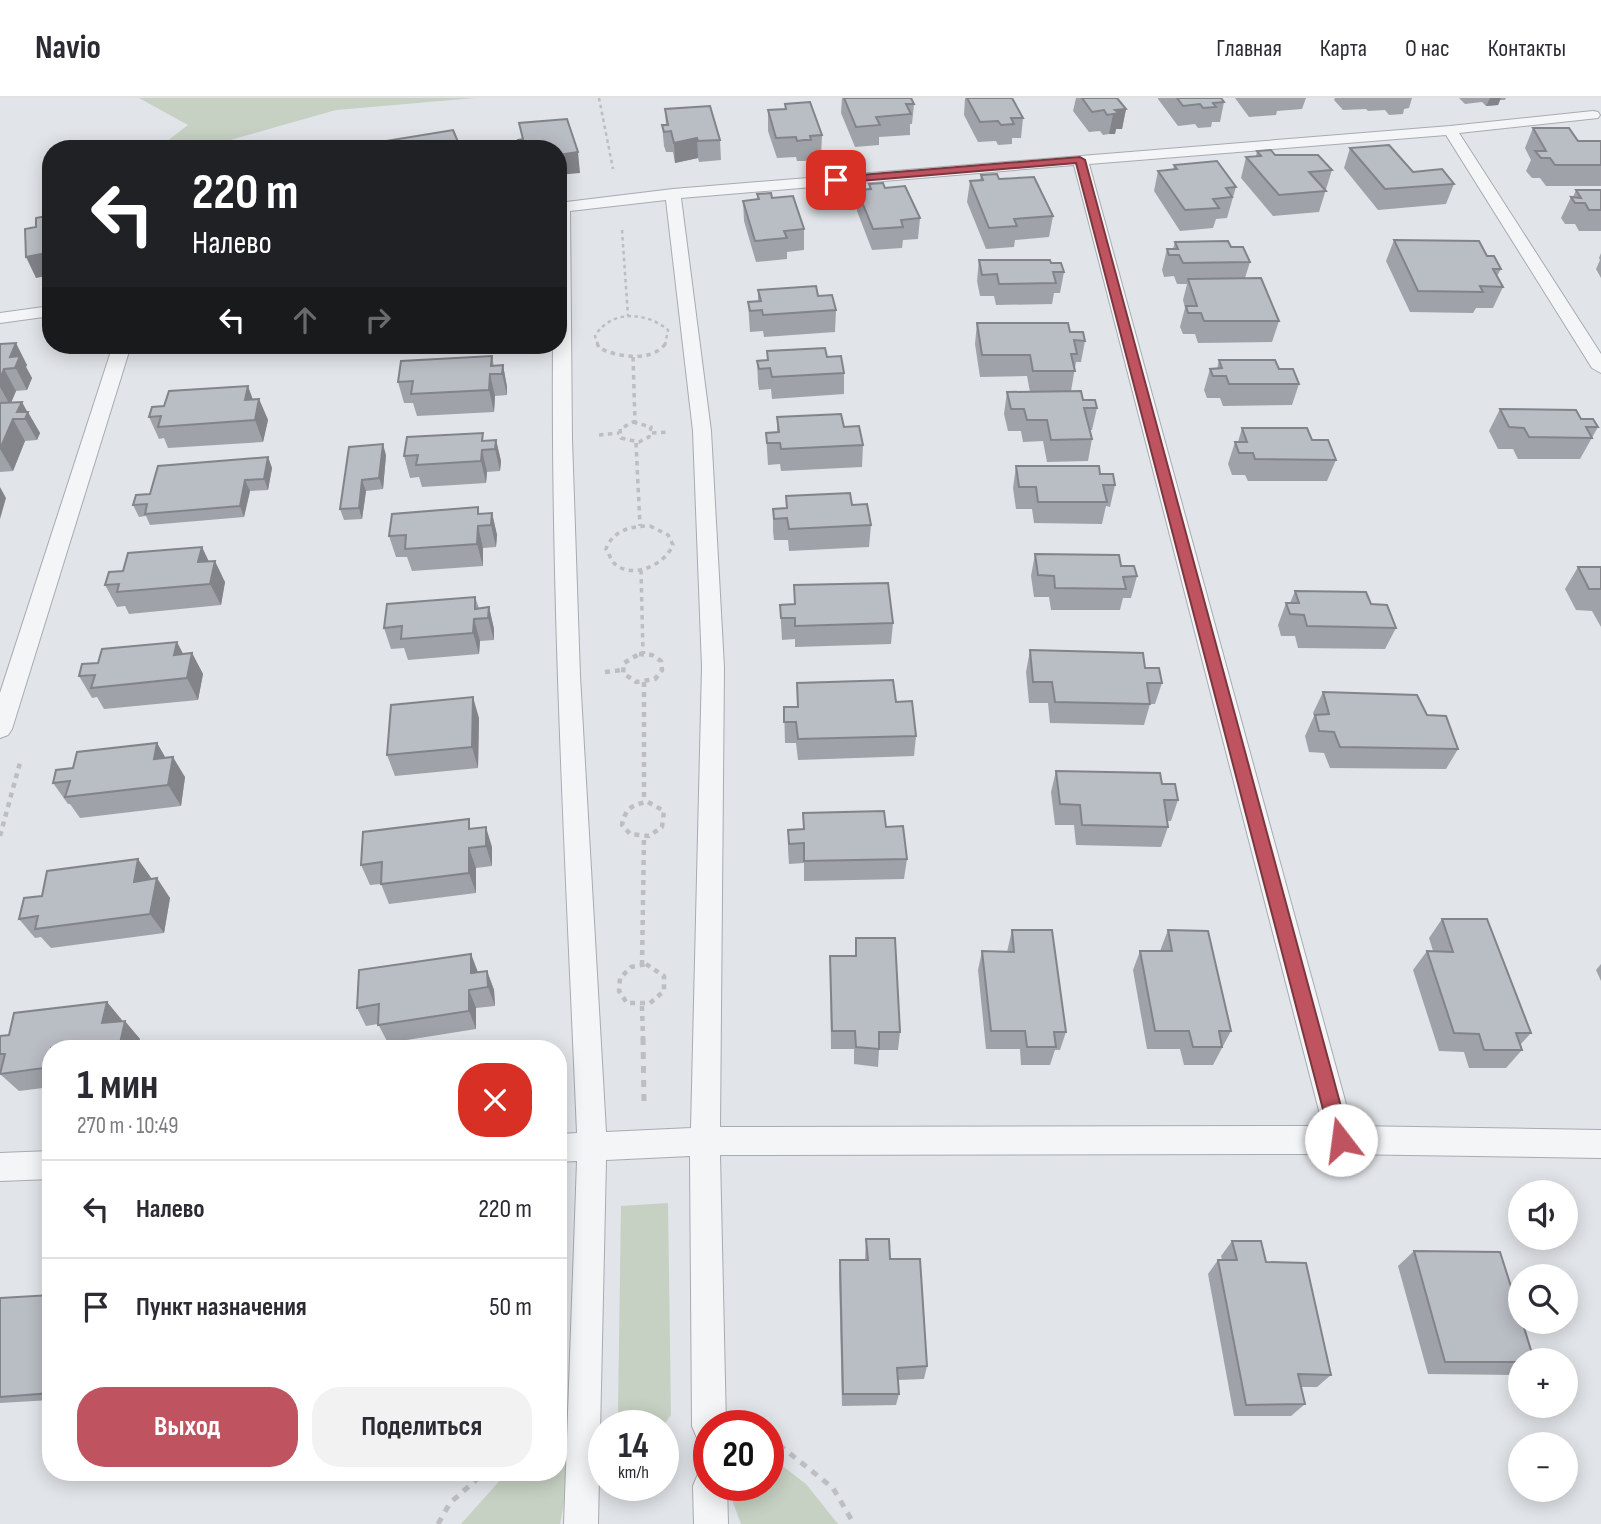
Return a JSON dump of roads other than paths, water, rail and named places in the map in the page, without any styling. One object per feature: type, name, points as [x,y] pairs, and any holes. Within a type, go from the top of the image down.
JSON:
[{"type":"lane","points":[[567,207],[673,194],[1450,130],[1593,115]]},
{"type":"lane","points":[[1450,130],[1601,368]]},
{"type":"lane","points":[[1080,160],[1341,1140]]},
{"type":"lane","points":[[673,194],[702,431],[713,667],[705,1141],[709,1410]]},
{"type":"lane","points":[[0,318],[42,312]]},
{"type":"lane","points":[[0,729],[118,354]]},
{"type":"lane","points":[[561,354],[569,676],[592,1147],[580,1524]]},
{"type":"lane","points":[[567,1148],[705,1141],[1341,1140],[1601,1144]]},
{"type":"lane","points":[[0,1167],[42,1165]]},
{"type":"lane","points":[[710,1501],[711,1524]]}]
